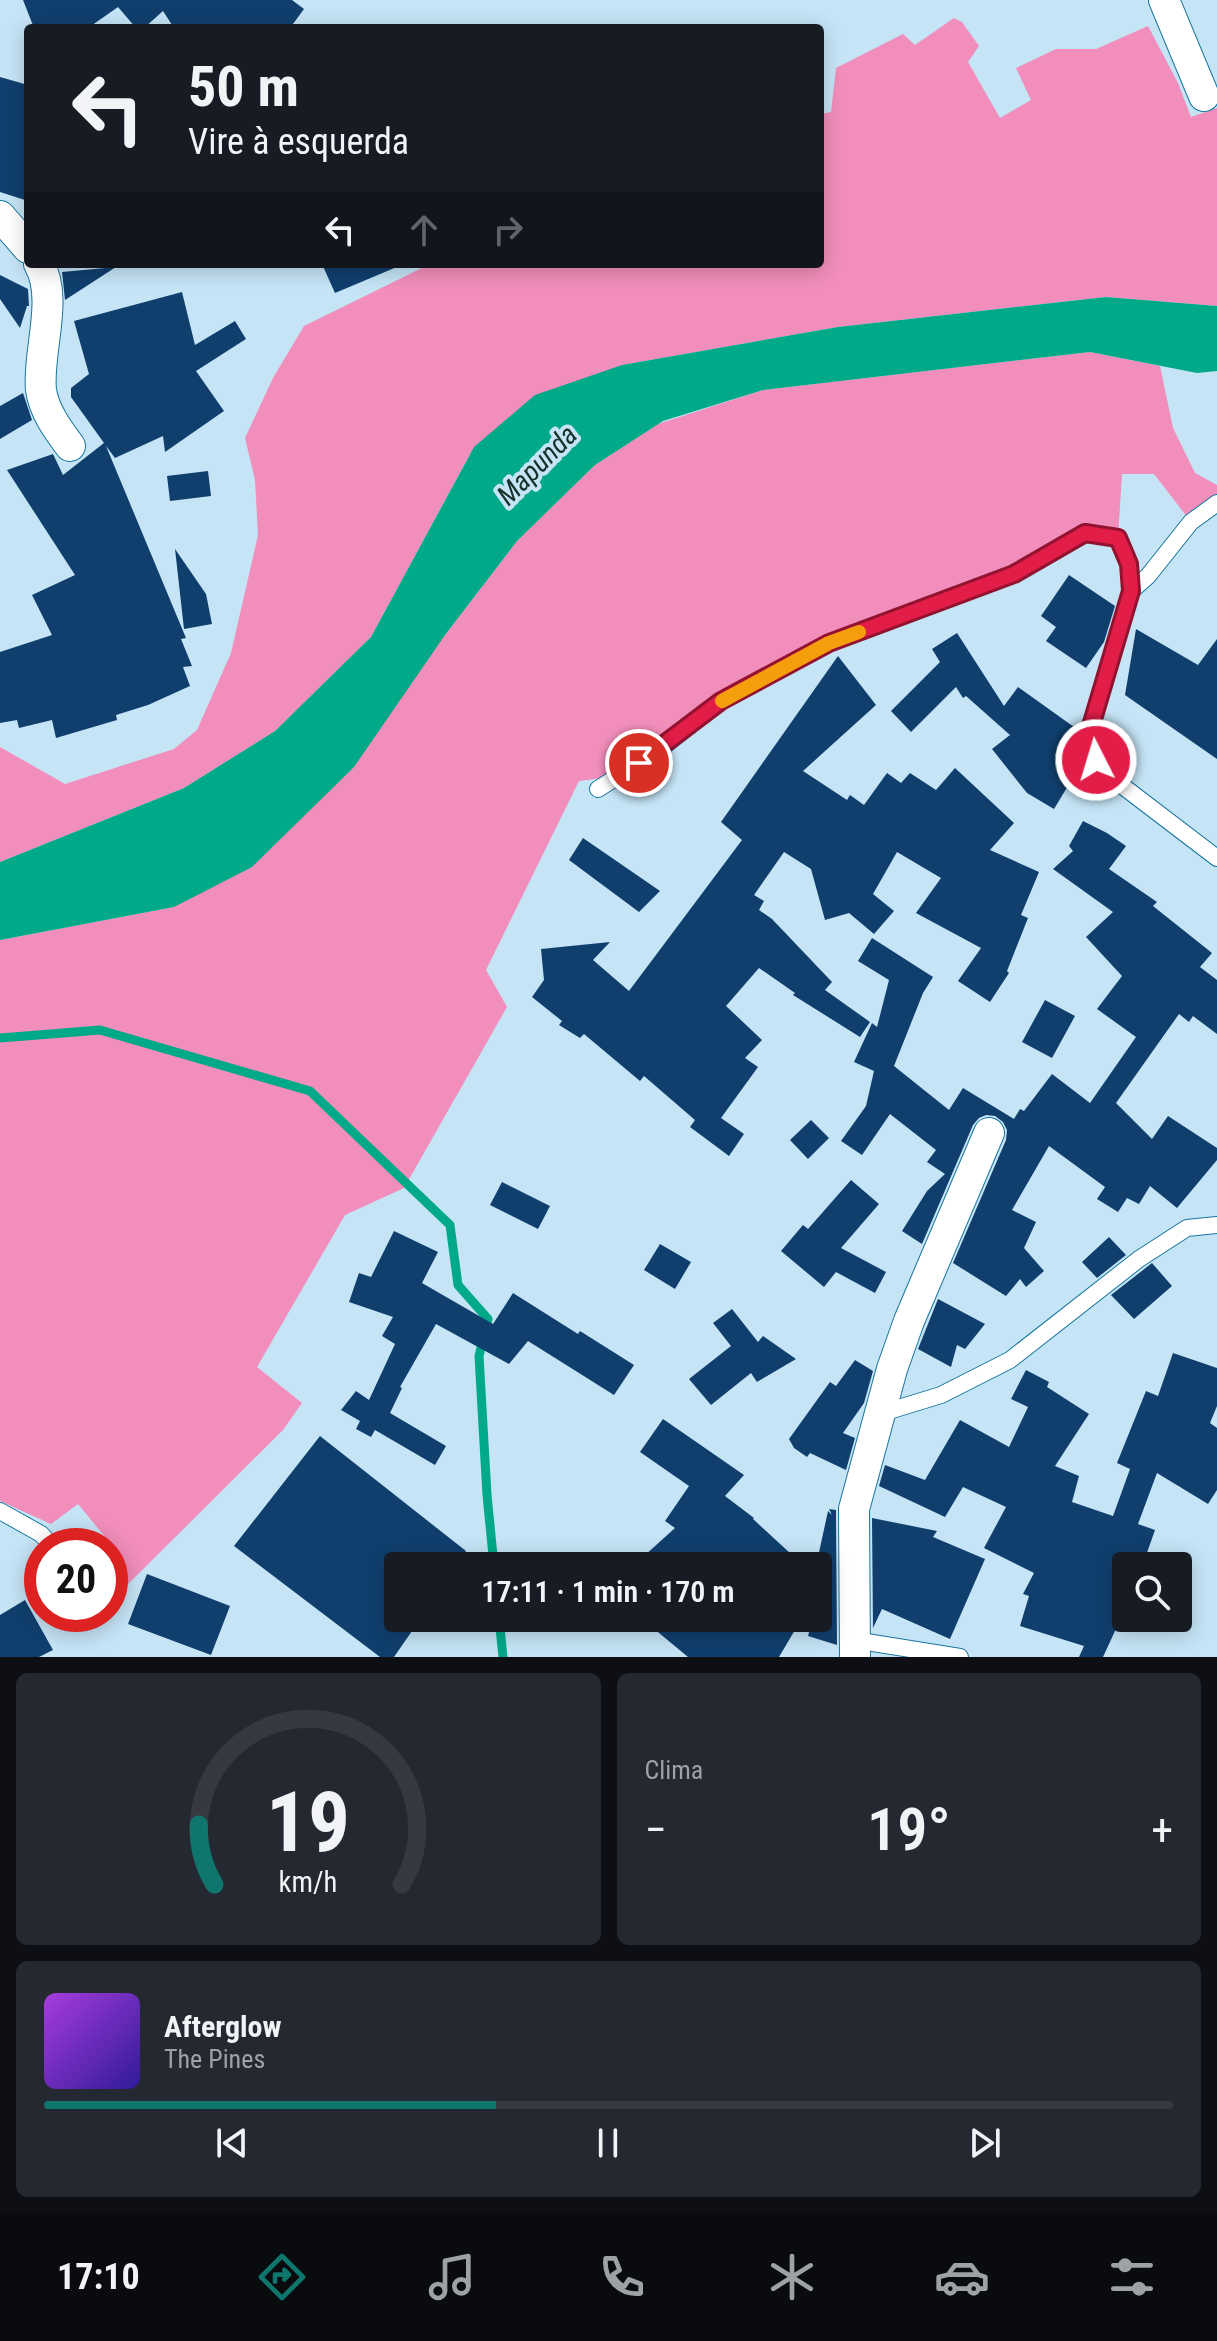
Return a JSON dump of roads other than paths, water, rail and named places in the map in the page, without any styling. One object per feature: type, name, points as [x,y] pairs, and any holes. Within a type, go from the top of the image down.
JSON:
[{"type":"street","points":[[1164,0],[1204,96]]},
{"type":"street","points":[[0,216],[24,243]]},
{"type":"street","points":[[41,268],[46,292],[41,391],[54,425],[70,446]]},
{"type":"street","points":[[854,1648],[854,1509],[892,1369],[909,1321],[989,1133]]},
{"type":"lane","points":[[1131,591],[1148,576],[1191,522],[1217,503]]},
{"type":"lane","points":[[598,789],[659,750],[721,701],[829,643],[1014,574],[1085,533],[1118,538],[1129,564],[1131,591],[1091,726],[1096,760],[1116,781],[1217,858]]},
{"type":"lane","points":[[879,1414],[941,1395],[1010,1360],[1139,1259],[1187,1228],[1217,1225]]},
{"type":"lane","points":[[0,1511],[31,1528]]},
{"type":"lane","points":[[854,1648],[960,1657]]},
{"type":"water","name":"Mapunda","points":[[1106,297],[1217,306],[1217,371],[1197,373],[1090,352],[763,390],[663,421],[595,465],[517,541],[445,635],[354,767],[252,867],[174,907],[0,940],[0,862],[184,788],[275,731],[371,637],[474,447],[535,395],[622,365],[838,327]]},
{"type":"waterway","points":[[0,1038],[100,1030],[310,1091],[450,1225],[458,1285],[488,1319],[479,1356],[493,1552]]},
{"type":"waterway","points":[[500,1632],[503,1657]]}]
